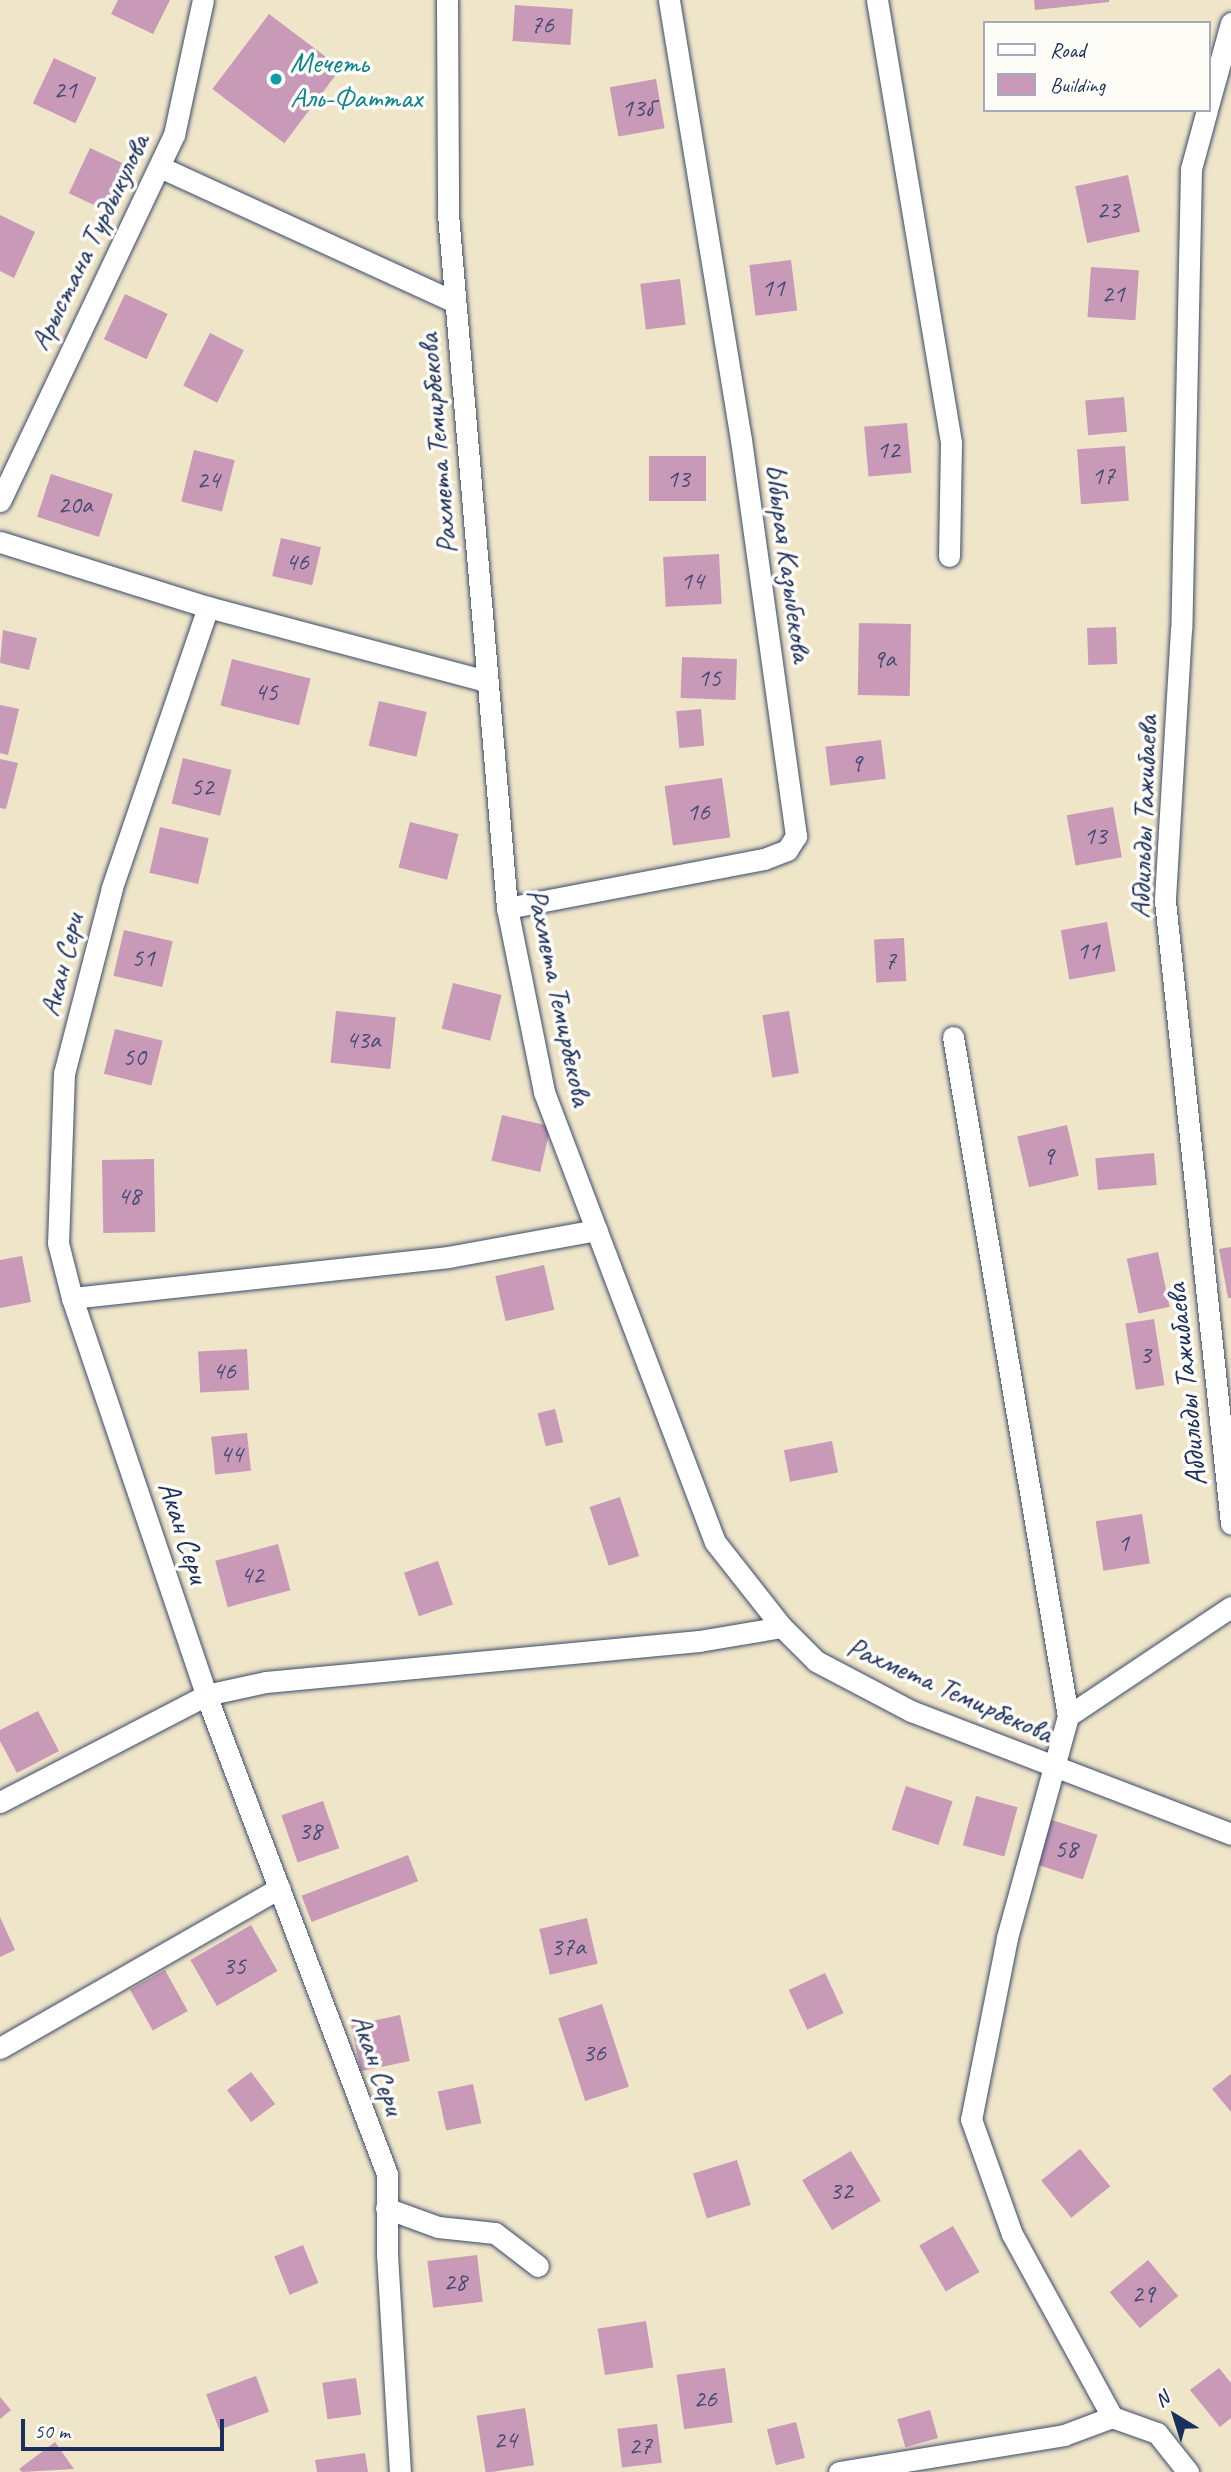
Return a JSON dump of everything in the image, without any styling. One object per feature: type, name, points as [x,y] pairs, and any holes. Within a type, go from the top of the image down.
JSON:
[{"type":"street","name":"Арыстана Турдыкулова","points":[[0,501],[94,297],[174,135],[203,0]]},
{"type":"street","name":"Рахмета Темирбекова","points":[[447,0],[448,214],[507,908],[544,1091],[715,1542],[782,1627],[816,1661],[887,1699],[1052,1767],[1231,1833]]},
{"type":"street","name":"Ыбырая Казыбекова","points":[[507,908],[764,859],[787,850],[796,836],[741,440],[669,0]]},
{"type":"street","points":[[877,0],[951,443],[949,556]]},
{"type":"street","name":"Абдильды Тажибаева","points":[[1210,101],[1231,23]]},
{"type":"street","name":"Абдильды Тажибаева","points":[[1207,112],[1191,169],[1181,629],[1165,901],[1231,1524]]},
{"type":"street","points":[[160,167],[456,302]]},
{"type":"street","points":[[0,542],[208,607],[487,681]]},
{"type":"street","name":"Акан Сери","points":[[208,607],[112,888],[64,1073],[58,1243],[72,1298],[206,1695],[387,2174],[386,2208],[400,2472]]},
{"type":"street","points":[[953,1037],[1068,1716],[1007,1938],[971,2119],[1012,2234],[1112,2417]]},
{"type":"street","points":[[72,1298],[448,1257],[597,1230]]},
{"type":"street","points":[[1068,1716],[1231,1607]]},
{"type":"street","points":[[4,1801],[206,1695],[266,1682],[699,1641],[782,1627]]},
{"type":"street","points":[[0,2048],[279,1888]]},
{"type":"street","points":[[386,2208],[438,2227],[495,2233],[538,2266]]},
{"type":"street","points":[[839,2472],[1064,2435],[1112,2417],[1157,2433],[1188,2472]]},
{"type":"building","points":[[118,0],[170,0],[153,34],[111,14]]},
{"type":"building","points":[[1034,0],[1109,0],[1109,2],[1035,10]]},
{"type":"building","points":[[515,5],[573,9],[570,45],[512,41]]},
{"type":"building","name":"Мечеть Аль-Фаттах","points":[[269,14],[341,68],[284,143],[212,89]]},
{"type":"building","points":[[54,58],[97,78],[75,123],[33,103]]},
{"type":"building","points":[[656,79],[665,128],[618,136],[610,87]]},
{"type":"building","points":[[90,148],[133,168],[111,213],[69,193]]},
{"type":"building","points":[[1128,175],[1140,232],[1087,243],[1075,186]]},
{"type":"building","points":[[0,215],[35,232],[14,278],[0,271]]},
{"type":"building","points":[[791,260],[797,311],[756,316],[749,265]]},
{"type":"building","points":[[1091,267],[1139,270],[1135,320],[1088,317]]},
{"type":"building","points":[[680,279],[686,325],[646,330],[640,284]]},
{"type":"building","points":[[125,294],[168,314],[146,359],[104,339]]},
{"type":"building","points":[[210,333],[244,350],[217,403],[183,386]]},
{"type":"building","points":[[1124,397],[1127,432],[1088,435],[1085,400]]},
{"type":"building","points":[[907,423],[911,473],[869,477],[864,427]]},
{"type":"building","points":[[1125,446],[1129,501],[1081,504],[1077,449]]},
{"type":"building","points":[[194,450],[235,460],[222,512],[181,501]]},
{"type":"building","points":[[649,456],[706,456],[706,501],[649,501]]},
{"type":"building","points":[[51,474],[113,494],[99,537],[37,517]]},
{"type":"building","points":[[281,538],[321,547],[312,585],[272,576]]},
{"type":"building","points":[[719,554],[722,604],[666,607],[663,557]]},
{"type":"building","points":[[859,623],[911,624],[910,696],[858,695]]},
{"type":"building","points":[[1116,627],[1117,664],[1088,665],[1087,628]]},
{"type":"building","points":[[3,630],[37,638],[29,670],[0,663]]},
{"type":"building","points":[[682,657],[737,659],[736,700],[681,698]]},
{"type":"building","points":[[232,659],[311,679],[299,725],[220,706]]},
{"type":"building","points":[[379,701],[427,712],[416,757],[369,746]]},
{"type":"building","points":[[0,705],[19,709],[8,755],[0,753]]},
{"type":"building","points":[[701,709],[704,746],[679,748],[676,711]]},
{"type":"building","points":[[881,740],[886,779],[830,786],[825,747]]},
{"type":"building","points":[[183,758],[232,770],[220,816],[172,804]]},
{"type":"building","points":[[0,759],[18,763],[6,809],[0,808]]},
{"type":"building","points":[[722,778],[730,837],[673,845],[665,786]]},
{"type":"building","points":[[1113,807],[1122,857],[1076,865],[1067,815]]},
{"type":"building","points":[[410,822],[459,834],[447,880],[399,868]]},
{"type":"building","points":[[160,827],[209,838],[198,884],[149,873]]},
{"type":"building","points":[[1107,922],[1116,971],[1069,979],[1061,930]]},
{"type":"building","points":[[124,930],[173,941],[162,987],[113,976]]},
{"type":"building","points":[[904,938],[906,981],[876,983],[874,940]]},
{"type":"building","points":[[453,983],[502,995],[490,1041],[442,1029]]},
{"type":"building","points":[[336,1011],[396,1017],[390,1069],[331,1063]]},
{"type":"building","points":[[789,1011],[799,1073],[772,1077],[762,1015]]},
{"type":"building","points":[[115,1029],[163,1041],[151,1085],[104,1074]]},
{"type":"building","points":[[502,1115],[551,1126],[540,1172],[491,1161]]},
{"type":"building","points":[[1067,1125],[1079,1176],[1029,1187],[1017,1136]]},
{"type":"building","points":[[1154,1153],[1157,1185],[1098,1190],[1095,1158]]},
{"type":"building","points":[[154,1159],[155,1232],[103,1233],[102,1160]]},
{"type":"building","points":[[1231,1247],[1231,1298],[1228,1298],[1219,1249]]},
{"type":"building","points":[[1158,1252],[1170,1307],[1138,1313],[1127,1259]]},
{"type":"building","points":[[22,1256],[31,1302],[0,1308],[0,1260]]},
{"type":"building","points":[[544,1265],[554,1310],[506,1321],[495,1276]]},
{"type":"building","points":[[1154,1319],[1164,1385],[1136,1390],[1125,1324]]},
{"type":"building","points":[[247,1349],[249,1390],[200,1393],[198,1352]]},
{"type":"building","points":[[555,1409],[563,1442],[546,1446],[538,1413]]},
{"type":"building","points":[[247,1433],[251,1471],[215,1475],[211,1437]]},
{"type":"building","points":[[832,1441],[838,1472],[790,1482],[784,1450]]},
{"type":"building","points":[[620,1497],[639,1556],[609,1566],[590,1507]]},
{"type":"building","points":[[1142,1514],[1150,1563],[1103,1571],[1096,1521]]},
{"type":"building","points":[[278,1544],[290,1590],[228,1607],[215,1561]]},
{"type":"building","points":[[438,1561],[453,1604],[419,1616],[404,1573]]},
{"type":"building","points":[[38,1711],[59,1751],[17,1773],[0,1741],[0,1730]]},
{"type":"building","points":[[906,1786],[953,1801],[938,1845],[892,1830]]},
{"type":"building","points":[[976,1796],[1018,1807],[1004,1856],[963,1845]]},
{"type":"building","points":[[323,1801],[339,1848],[298,1863],[281,1815]]},
{"type":"building","points":[[1049,1819],[1098,1835],[1083,1879],[1034,1864]]},
{"type":"building","points":[[408,1855],[418,1881],[312,1922],[302,1896]]},
{"type":"building","points":[[0,1917],[15,1950],[0,1957]]},
{"type":"building","points":[[587,1918],[598,1964],[550,1975],[539,1929]]},
{"type":"building","points":[[251,1925],[278,1971],[217,2006],[190,1960]]},
{"type":"building","points":[[165,1970],[188,2011],[153,2030],[130,1989]]},
{"type":"building","points":[[825,1973],[844,2013],[807,2030],[789,1990]]},
{"type":"building","points":[[602,2004],[629,2087],[585,2101],[558,2018]]},
{"type":"building","points":[[400,2015],[410,2061],[361,2071],[351,2025]]},
{"type":"building","points":[[251,2072],[275,2104],[251,2122],[227,2090]]},
{"type":"building","points":[[1231,2074],[1231,2112],[1212,2089]]},
{"type":"building","points":[[473,2084],[481,2123],[446,2131],[438,2091]]},
{"type":"building","points":[[1080,2149],[1110,2186],[1071,2218],[1041,2180]]},
{"type":"building","points":[[851,2151],[881,2201],[832,2230],[802,2180]]},
{"type":"building","points":[[737,2160],[751,2205],[707,2218],[693,2173]]},
{"type":"building","points":[[953,2226],[980,2272],[946,2291],[919,2246]]},
{"type":"building","points":[[303,2245],[318,2283],[290,2295],[274,2257]]},
{"type":"building","points":[[477,2255],[483,2302],[433,2308],[427,2261]]},
{"type":"building","points":[[1148,2260],[1178,2296],[1140,2328],[1110,2292]]},
{"type":"building","points":[[646,2321],[653,2367],[605,2375],[598,2329]]},
{"type":"building","points":[[725,2368],[733,2422],[684,2429],[676,2375]]},
{"type":"building","points":[[1219,2368],[1231,2383],[1231,2418],[1220,2427],[1190,2390]]},
{"type":"building","points":[[256,2376],[269,2412],[219,2430],[206,2394]]},
{"type":"building","points":[[356,2378],[361,2415],[327,2419],[322,2383]]},
{"type":"building","points":[[0,2397],[11,2410],[0,2419]]},
{"type":"building","points":[[525,2408],[534,2465],[486,2472],[477,2416]]},
{"type":"building","points":[[930,2410],[938,2438],[905,2447],[897,2419]]},
{"type":"building","points":[[796,2422],[805,2458],[776,2465],[767,2429]]},
{"type":"building","points":[[657,2424],[662,2463],[622,2468],[617,2429]]},
{"type":"building","points":[[55,2442],[74,2469],[22,2472],[19,2469]]},
{"type":"building","points":[[365,2453],[368,2472],[317,2472],[315,2460]]},
{"type":"place","name":"Мечеть Аль-Фаттах","points":[[276,79]]}]
